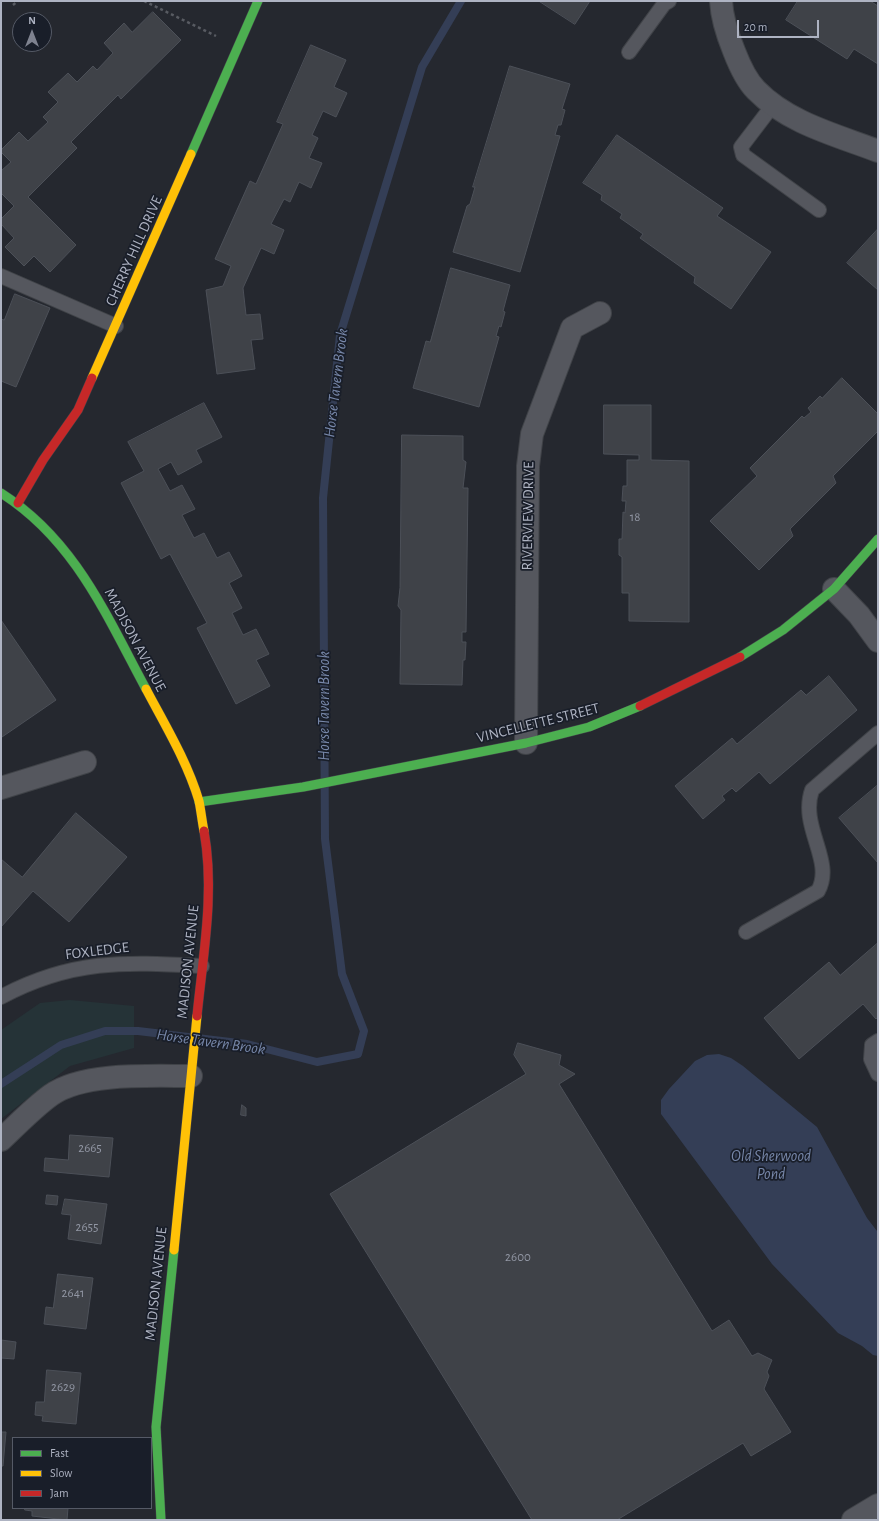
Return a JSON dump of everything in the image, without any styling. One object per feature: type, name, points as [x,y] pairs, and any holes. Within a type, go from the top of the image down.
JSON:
[{"type":"street","name":"CHERRY HILL DRIVE","points":[[18,503],[43,460],[78,410],[258,1]]},
{"type":"street","points":[[721,1],[723,20],[740,66],[755,90],[773,106],[803,123],[878,151]]},
{"type":"street","name":"RIVERVIEW DRIVE","points":[[526,743],[528,466],[532,434],[572,328],[600,314]]},
{"type":"street","name":"MADISON AVENUE","points":[[1,493],[18,503],[69,555],[87,580],[182,758],[199,802],[209,858],[210,880],[202,966],[156,1427],[161,1520]]},
{"type":"street","name":"VINCELLETTE STREET","points":[[199,802],[303,787],[526,743],[590,727],[635,710],[734,661],[783,630],[834,589],[878,539]]},
{"type":"street","points":[[834,589],[859,615],[878,641]]},
{"type":"street","points":[[1,788],[85,762]]},
{"type":"street","points":[[1,1140],[52,1095],[65,1088],[99,1079],[143,1076],[192,1068]]},
{"type":"street","points":[[854,1520],[878,1504]]},
{"type":"lane","points":[[629,52],[664,4],[669,1]]},
{"type":"lane","points":[[773,106],[741,147],[743,155],[819,210]]},
{"type":"lane","points":[[1,276],[116,326]]},
{"type":"lane","points":[[746,932],[818,891],[823,883],[824,872],[808,815],[808,801],[812,790],[878,733]]},
{"type":"lane","name":"FOXLEDGE","points":[[1,997],[45,977],[76,968],[126,962],[202,966]]},
{"type":"lane","points":[[878,1041],[872,1045],[871,1059],[878,1074]]},
{"type":"path","points":[[13,5],[18,1]]},
{"type":"path","points":[[144,1],[217,36]]},
{"type":"shaded area","points":[[70,1000],[134,1006],[134,1048],[70,1066],[1,1119],[1,1030],[40,1003]]},
{"type":"water","name":"Old Sherwood Pond","points":[[719,1054],[731,1058],[743,1066],[817,1127],[867,1218],[877,1231],[878,1356],[873,1355],[862,1346],[838,1333],[772,1264],[661,1114],[661,1100],[695,1061],[707,1055]]},
{"type":"building","points":[[539,1],[590,1],[575,24]]},
{"type":"building","points":[[798,1],[870,1],[878,6],[878,64],[854,49],[847,59],[786,20]]},
{"type":"building","points":[[153,12],[181,40],[121,99],[118,95],[71,142],[77,148],[28,197],[76,245],[50,272],[34,256],[24,266],[5,247],[14,238],[1,224],[1,219],[14,206],[1,193],[1,171],[11,162],[1,152],[1,150],[19,132],[28,141],[48,122],[43,117],[58,102],[48,92],[68,73],[77,82],[93,66],[97,70],[113,53],[104,43],[124,23],[132,32]]},
{"type":"building","points":[[311,45],[346,60],[334,87],[347,93],[336,117],[323,111],[312,135],[318,138],[309,158],[322,163],[311,188],[299,182],[290,202],[284,199],[271,224],[284,230],[274,254],[261,248],[243,288],[246,315],[260,314],[263,339],[251,340],[255,369],[217,374],[206,290],[223,286],[231,266],[215,259],[250,181],[256,184],[283,124],[277,122]]},
{"type":"building","points":[[510,66],[570,84],[562,109],[565,110],[561,125],[558,125],[555,135],[560,136],[520,272],[453,252],[467,206],[470,204],[475,187],[473,187]]},
{"type":"building","points":[[617,135],[723,208],[717,216],[771,252],[731,309],[694,283],[695,277],[640,238],[643,234],[620,218],[622,214],[601,200],[602,195],[583,183]]},
{"type":"building","points":[[878,229],[878,290],[847,263]]},
{"type":"building","points":[[451,268],[510,285],[503,311],[505,312],[501,327],[499,326],[496,336],[499,337],[479,407],[413,388],[426,341],[430,342]]},
{"type":"building","points":[[15,294],[50,308],[16,387],[1,381],[1,319],[4,320]]},
{"type":"building","points":[[842,378],[878,414],[878,431],[833,476],[836,483],[790,529],[793,536],[759,570],[710,521],[757,476],[750,468],[802,416],[804,418],[811,412],[808,408],[820,396],[822,398]]},
{"type":"building","points":[[204,403],[222,437],[196,450],[202,462],[178,475],[171,462],[158,469],[170,491],[182,485],[195,509],[182,515],[194,538],[204,533],[217,558],[229,552],[242,576],[229,583],[242,608],[232,613],[243,635],[256,629],[269,654],[256,660],[270,686],[236,704],[197,628],[207,623],[170,554],[161,559],[121,483],[144,471],[128,442]]},
{"type":"building","points":[[604,405],[651,405],[651,460],[689,461],[689,622],[629,621],[629,593],[622,593],[622,557],[619,555],[619,539],[622,539],[623,512],[625,513],[626,501],[622,501],[623,486],[627,486],[627,460],[639,460],[639,455],[604,454]]},
{"type":"building","points":[[402,435],[463,436],[463,460],[466,462],[463,488],[468,488],[466,632],[462,632],[462,642],[466,642],[465,660],[463,660],[462,685],[400,684],[401,610],[398,606],[400,588]]},
{"type":"building","points":[[1,620],[56,700],[2,737],[1,735]]},
{"type":"building","points":[[829,676],[857,710],[770,784],[759,772],[736,792],[732,788],[722,796],[725,800],[703,819],[675,786],[732,738],[737,744],[801,690],[806,695]]},
{"type":"building","points":[[878,785],[878,863],[839,818]]},
{"type":"building","points":[[76,813],[127,857],[69,922],[33,891],[1,927],[1,859],[22,877]]},
{"type":"building","points":[[878,943],[878,1017],[876,1019],[863,1004],[799,1059],[764,1018],[829,962],[840,975]]},
{"type":"building","points":[[518,1043],[561,1055],[559,1065],[575,1074],[559,1084],[712,1331],[729,1320],[752,1356],[758,1353],[772,1360],[767,1372],[769,1376],[764,1389],[791,1432],[751,1456],[743,1443],[617,1520],[532,1520],[330,1194],[526,1074],[514,1055]]},
{"type":"building","points":[[242,1105],[246,1108],[246,1116],[241,1115]]},
{"type":"building","points":[[70,1135],[113,1138],[109,1177],[44,1171],[45,1158],[68,1160]]},
{"type":"building","points":[[47,1195],[58,1196],[57,1205],[46,1204]]},
{"type":"building","points":[[65,1199],[107,1204],[101,1244],[68,1239],[71,1215],[62,1214]]},
{"type":"building","points":[[58,1274],[93,1278],[86,1329],[44,1324],[46,1307],[53,1308]]},
{"type":"building","points":[[1,1340],[16,1342],[14,1359],[1,1358]]},
{"type":"building","points":[[47,1370],[81,1373],[76,1424],[42,1421],[43,1416],[35,1415],[36,1402],[44,1402]]},
{"type":"building","points":[[1,1432],[6,1432],[3,1466],[1,1466]]},
{"type":"building","points":[[68,1509],[67,1520],[32,1516],[32,1511],[25,1510]]},
{"type":"waterway","name":"Horse Tavern Brook","points":[[1,1084],[61,1045],[105,1031],[138,1031],[247,1044],[317,1062],[358,1054],[364,1031],[342,974],[325,839],[323,498],[340,335],[422,67],[461,1]]},
{"type":"traffic: fast","points":[[191,154],[258,1]]},
{"type":"traffic: fast","points":[[1,493],[27,512],[49,533],[69,556],[102,607],[146,689]]},
{"type":"traffic: fast","points":[[740,657],[783,630],[834,589],[878,539]]},
{"type":"traffic: fast","points":[[199,802],[303,787],[526,743],[589,727],[640,706]]},
{"type":"traffic: fast","points":[[161,1520],[156,1427],[174,1250]]},
{"type":"traffic: slow","points":[[92,378],[191,154]]},
{"type":"traffic: slow","points":[[146,689],[175,744],[194,786],[199,801],[204,831]]},
{"type":"traffic: slow","points":[[174,1250],[197,1016]]},
{"type":"traffic: jam","points":[[18,503],[43,460],[78,410],[92,378]]},
{"type":"traffic: jam","points":[[640,706],[740,657]]},
{"type":"traffic: jam","points":[[197,1016],[205,947],[208,900],[207,854],[204,831]]}]
